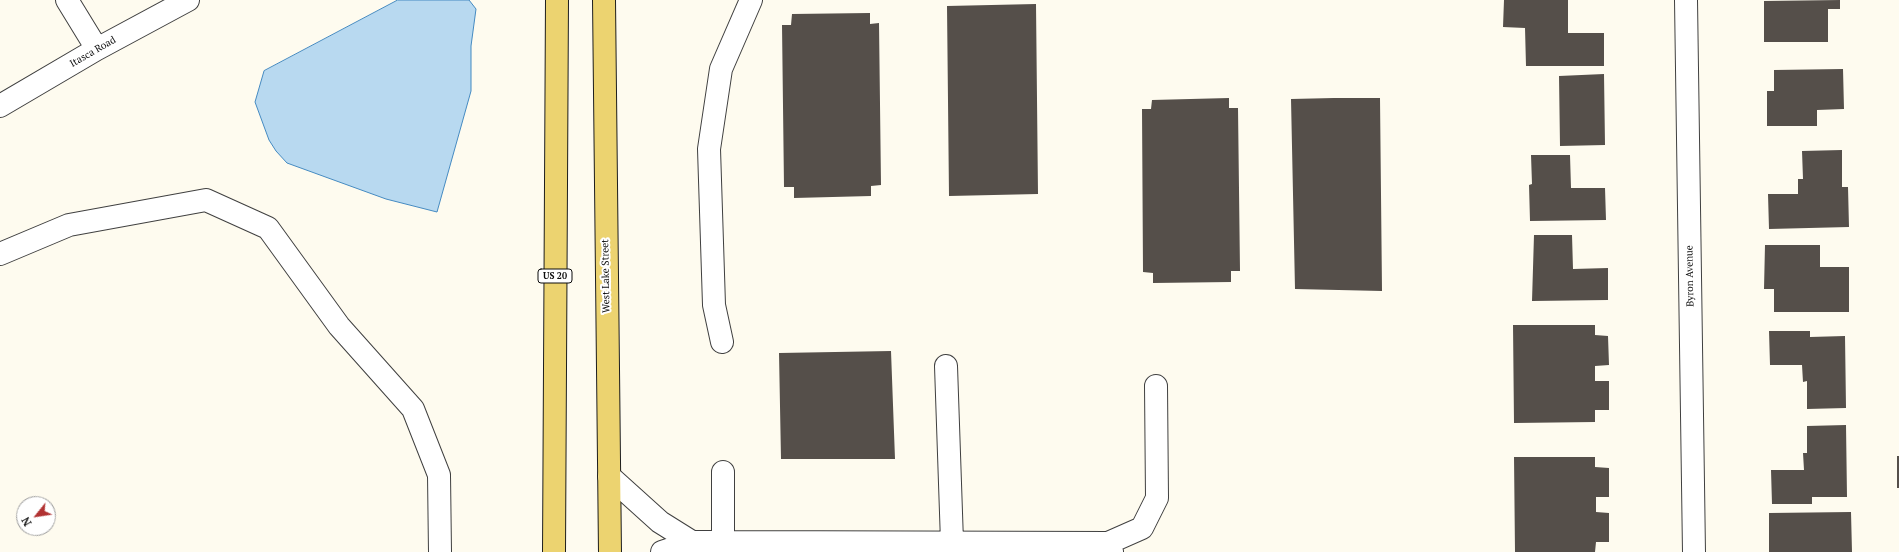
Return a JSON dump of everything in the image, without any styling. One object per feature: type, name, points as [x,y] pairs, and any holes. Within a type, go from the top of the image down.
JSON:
[{"type":"main road","name":"US 20","points":[[554,552],[557,0]]},
{"type":"main road","name":"West Lake Street","points":[[604,0],[610,552]]},
{"type":"street","points":[[67,0],[97,49]]},
{"type":"street","name":"Itasca Road","points":[[0,106],[97,49],[159,7],[188,0]]},
{"type":"street","points":[[722,342],[714,305],[710,149],[721,69],[751,0]]},
{"type":"street","name":"Byron Avenue","points":[[1686,0],[1694,552]]},
{"type":"street","points":[[0,254],[69,225],[206,200],[268,228],[339,326],[413,409],[439,475],[440,552]]},
{"type":"street","points":[[946,366],[952,542]]},
{"type":"street","points":[[610,476],[660,522],[692,542],[723,547],[804,547],[952,542],[991,547],[1110,547],[1142,528],[1157,498],[1156,386]]},
{"type":"street","points":[[723,472],[723,547]]},
{"type":"street","points":[[662,552],[692,542]]},
{"type":"water","points":[[398,0],[469,0],[476,9],[471,46],[471,91],[437,212],[386,199],[287,163],[276,151],[269,140],[255,102],[264,71]]},
{"type":"building","points":[[1504,0],[1568,0],[1568,33],[1604,33],[1604,66],[1526,66],[1525,28],[1503,27]]},
{"type":"building","points":[[1840,0],[1840,9],[1828,9],[1828,42],[1764,42],[1764,1]]},
{"type":"building","points":[[1036,4],[1038,194],[949,196],[947,6]]},
{"type":"building","points":[[870,13],[870,24],[879,23],[881,185],[871,186],[871,196],[794,198],[794,187],[784,187],[782,25],[791,25],[792,14]]},
{"type":"building","points":[[1843,69],[1844,109],[1817,110],[1817,126],[1767,126],[1767,91],[1774,91],[1774,70]]},
{"type":"building","points":[[1604,74],[1605,145],[1560,146],[1559,76]]},
{"type":"building","points":[[1229,98],[1229,108],[1238,108],[1240,271],[1231,271],[1231,282],[1153,283],[1153,273],[1143,272],[1142,109],[1151,109],[1152,100]]},
{"type":"building","points":[[1380,98],[1382,291],[1295,289],[1291,99]]},
{"type":"building","points":[[1842,150],[1842,187],[1848,187],[1849,227],[1769,229],[1768,194],[1798,194],[1798,179],[1803,179],[1802,151]]},
{"type":"building","points":[[1531,155],[1570,155],[1571,188],[1605,188],[1606,220],[1530,221],[1529,185],[1532,184]]},
{"type":"building","points":[[1534,235],[1572,235],[1573,269],[1608,268],[1608,300],[1532,301]]},
{"type":"building","points":[[1765,245],[1820,245],[1820,267],[1849,267],[1849,312],[1774,312],[1774,289],[1764,289]]},
{"type":"building","points":[[1513,325],[1595,325],[1595,335],[1608,336],[1609,365],[1595,366],[1595,381],[1609,381],[1609,410],[1595,410],[1595,422],[1514,423]]},
{"type":"building","points":[[1769,331],[1810,331],[1810,337],[1845,336],[1846,408],[1807,409],[1807,381],[1803,382],[1802,365],[1770,365]]},
{"type":"building","points":[[891,351],[895,459],[781,459],[779,353]]},
{"type":"building","points":[[1846,425],[1847,497],[1812,497],[1812,504],[1772,504],[1771,470],[1804,470],[1803,453],[1807,453],[1807,426]]},
{"type":"building","points":[[1897,456],[1899,456],[1899,488],[1897,488]]},
{"type":"building","points":[[1514,457],[1595,457],[1595,467],[1609,468],[1609,497],[1596,497],[1596,512],[1609,513],[1609,542],[1596,542],[1595,552],[1515,552]]},
{"type":"building","points":[[1851,512],[1852,552],[1769,552],[1769,513]]}]
